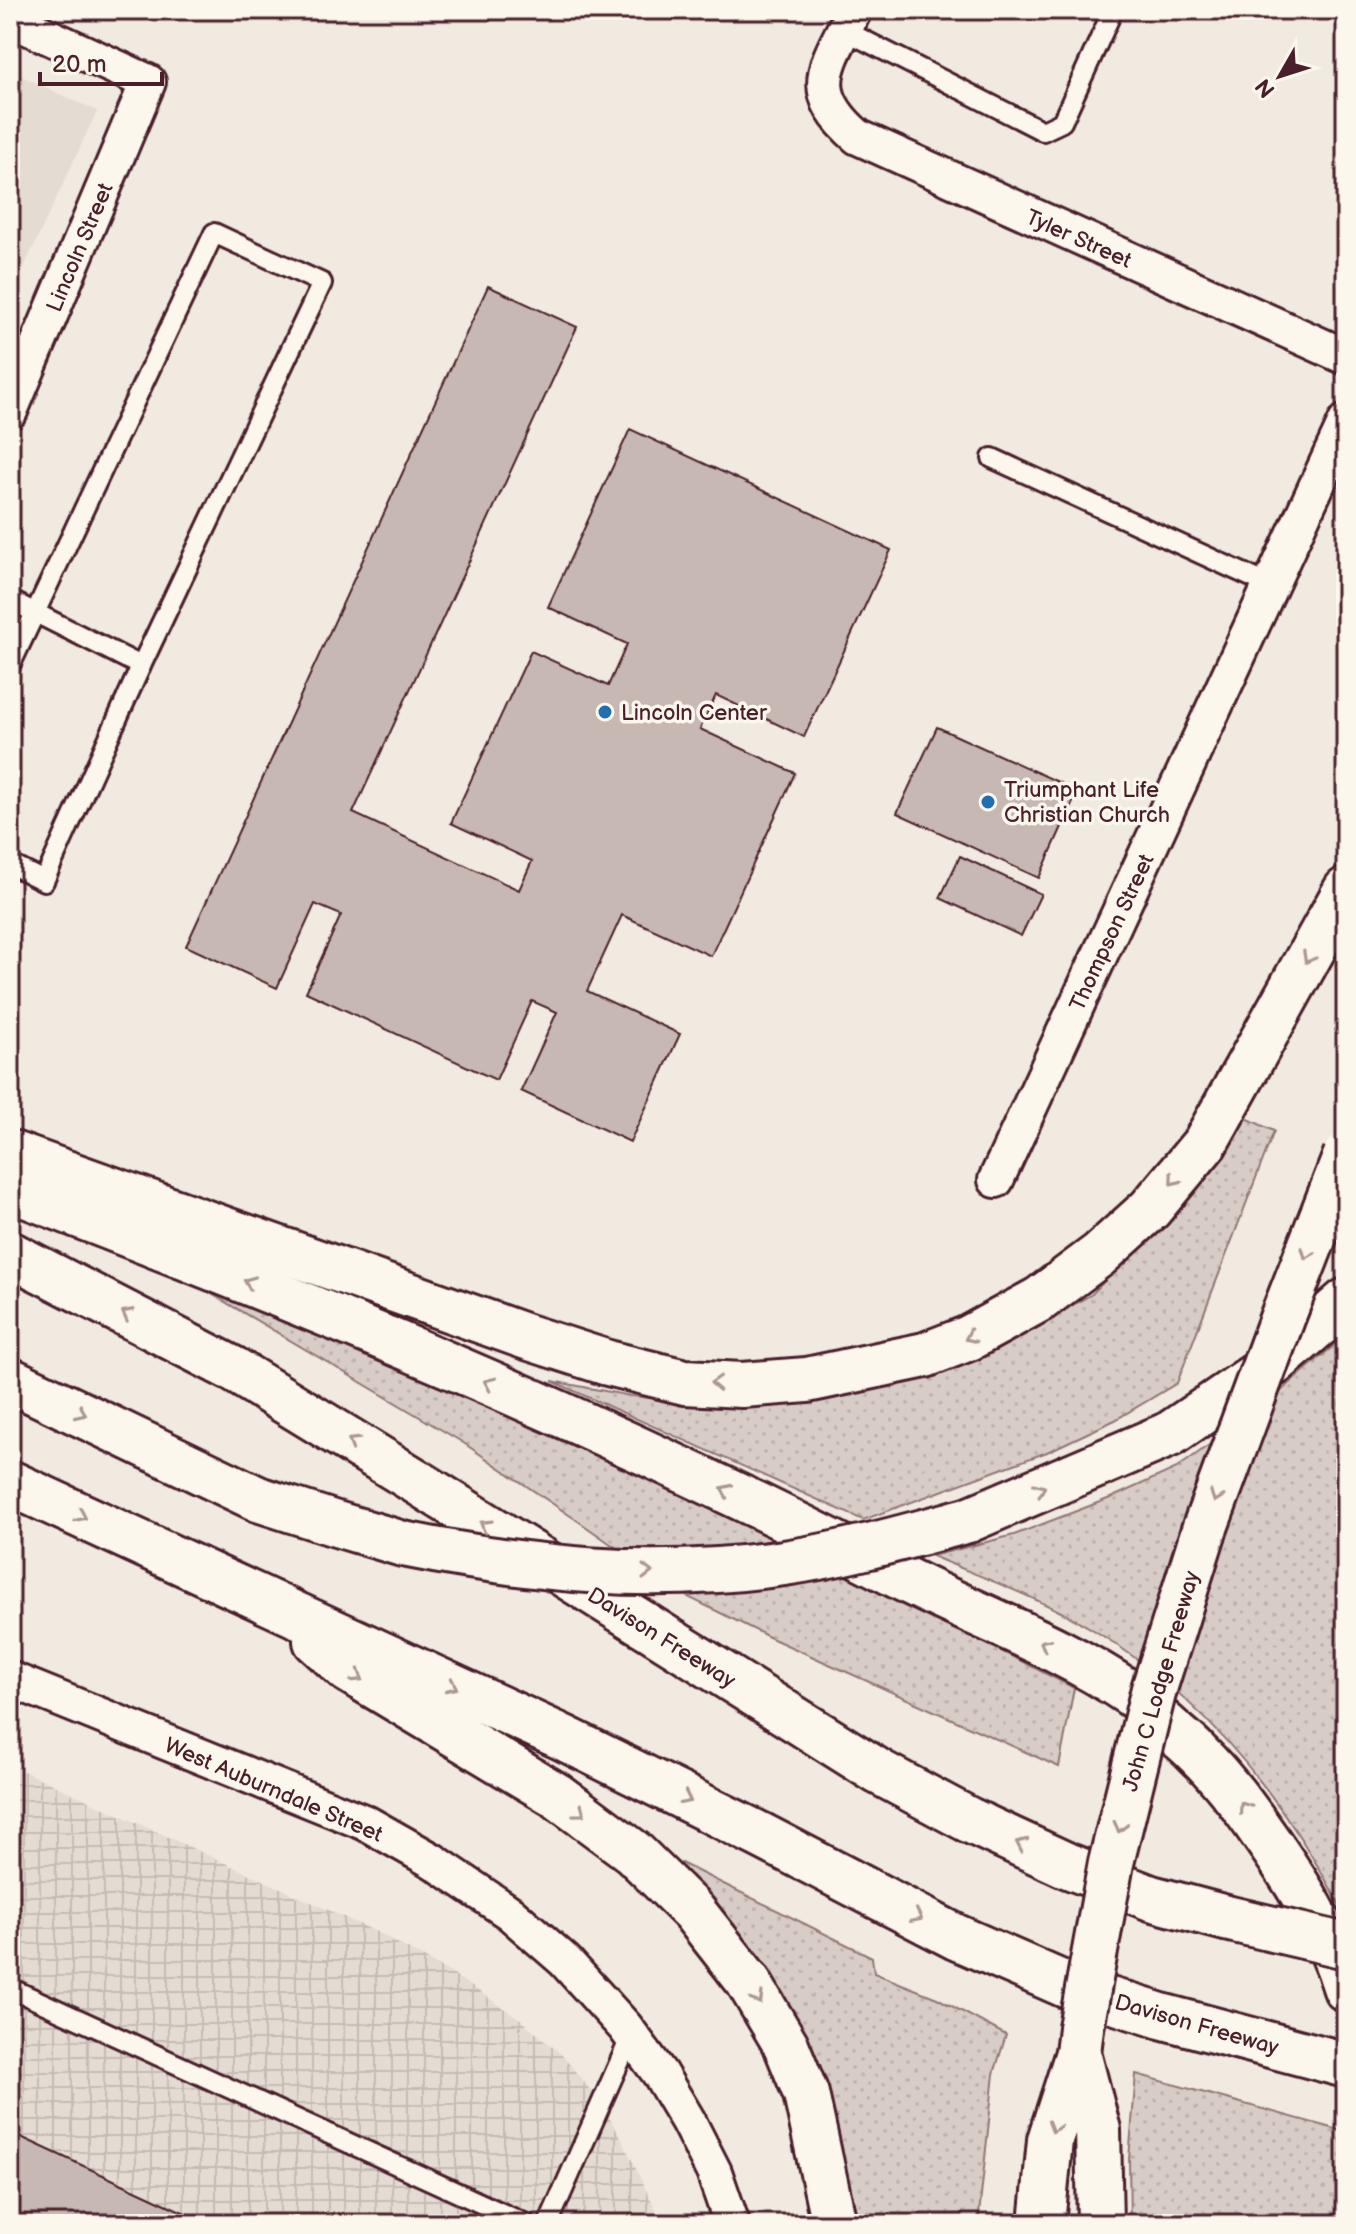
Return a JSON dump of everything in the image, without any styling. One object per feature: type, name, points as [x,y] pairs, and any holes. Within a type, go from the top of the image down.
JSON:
[{"type":"highway","points":[[10,1153],[608,1363],[685,1382],[742,1385],[807,1380],[925,1355],[969,1338],[1040,1299],[1099,1255],[1150,1209],[1205,1143],[1346,890]]},
{"type":"highway","name":"John C Lodge Freeway","points":[[1042,2224],[1050,2140],[1079,2040],[1111,1863],[1154,1689],[1204,1530],[1346,1155]]},
{"type":"highway","points":[[10,1189],[439,1360],[797,1523],[923,1589],[1041,1641],[1133,1695],[1197,1752],[1234,1793],[1289,1871],[1317,1919],[1346,1989]]},
{"type":"highway","name":"Davison Freeway","points":[[10,1254],[233,1369],[787,1716],[892,1779],[969,1820],[1066,1865],[1151,1898],[1346,1946]]},
{"type":"highway","points":[[10,1380],[258,1499],[403,1544],[515,1564],[584,1571],[697,1572],[786,1562],[968,1520],[1170,1434],[1274,1363],[1346,1301]]},
{"type":"highway","name":"Davison Freeway","points":[[10,1483],[578,1745],[956,1937],[1089,1993],[1161,2016],[1346,2065]]},
{"type":"highway","points":[[279,1606],[348,1670],[556,1795],[633,1852],[693,1911],[748,1981],[786,2045],[806,2094],[834,2224]]},
{"type":"highway","points":[[1079,2040],[1098,2130],[1100,2224]]},
{"type":"street","name":"Lincoln Street","points":[[10,19],[148,82],[10,411]]},
{"type":"street","name":"Tyler Street","points":[[849,20],[824,80],[827,100],[840,122],[858,137],[1346,357]]},
{"type":"street","name":"Thompson Street","points":[[996,1180],[1346,422]]},
{"type":"street","name":"West Auburndale Street","points":[[10,1679],[366,1823],[433,1861],[510,1913],[565,1961],[628,2031],[660,2074],[714,2172],[732,2224]]},
{"type":"lane","points":[[849,20],[1043,131],[1062,122],[1113,10]]},
{"type":"lane","points":[[10,666],[214,233],[322,283],[141,666],[44,881],[10,864]]},
{"type":"lane","points":[[992,458],[1271,586]]},
{"type":"lane","points":[[10,600],[141,666]]},
{"type":"lane","points":[[10,1988],[526,2224]]},
{"type":"lane","points":[[548,2224],[628,2031]]},
{"type":"shaded area","points":[[10,71],[97,111],[10,297]]},
{"type":"shaded area","points":[[1244,1117],[1274,1131],[1177,1383],[1115,1420],[1047,1452],[863,1520],[552,1381],[631,1396],[731,1406],[824,1401],[950,1368],[1031,1329],[1092,1294],[1133,1252]]},
{"type":"shaded area","points":[[214,1282],[654,1478],[1074,1688],[1059,1767],[771,1638],[682,1594],[462,1442],[210,1293]]},
{"type":"shaded area","points":[[1346,1335],[1346,1917],[1297,1833],[1269,1793],[1239,1755],[1171,1686],[1133,1656],[1073,1618],[932,1556],[1014,1535],[1113,1497],[1177,1468],[1266,1404]]},
{"type":"shaded area","points":[[10,1765],[381,1934],[454,1975],[520,2019],[561,2054],[601,2103],[663,2224],[10,2224]]},
{"type":"shaded area","points":[[681,1863],[872,1957],[874,1973],[937,1998],[1006,2035],[994,2074],[978,2224],[853,2224],[674,1872]]},
{"type":"shaded area","points":[[1136,2074],[1346,2132],[1346,2224],[1130,2224],[1129,2159]]},
{"type":"building","name":"Lincoln Center","points":[[488,286],[577,327],[353,813],[519,890],[532,861],[451,823],[531,651],[608,686],[627,644],[548,607],[630,429],[891,550],[804,737],[716,695],[700,729],[795,773],[711,956],[622,915],[587,991],[680,1034],[630,1142],[521,1091],[557,1012],[532,1001],[496,1080],[306,992],[341,915],[315,904],[277,988],[186,946]]},
{"type":"building","name":"Triumphant Life Christian Church","points":[[937,727],[1078,791],[1039,878],[897,813]]},
{"type":"building","points":[[960,856],[1041,894],[1021,936],[940,898]]},
{"type":"building","points":[[10,2132],[209,2224],[10,2224]]},
{"type":"place","name":"Lincoln Center","points":[[605,712]]},
{"type":"place","name":"Triumphant Life Christian Church","points":[[988,802]]}]
